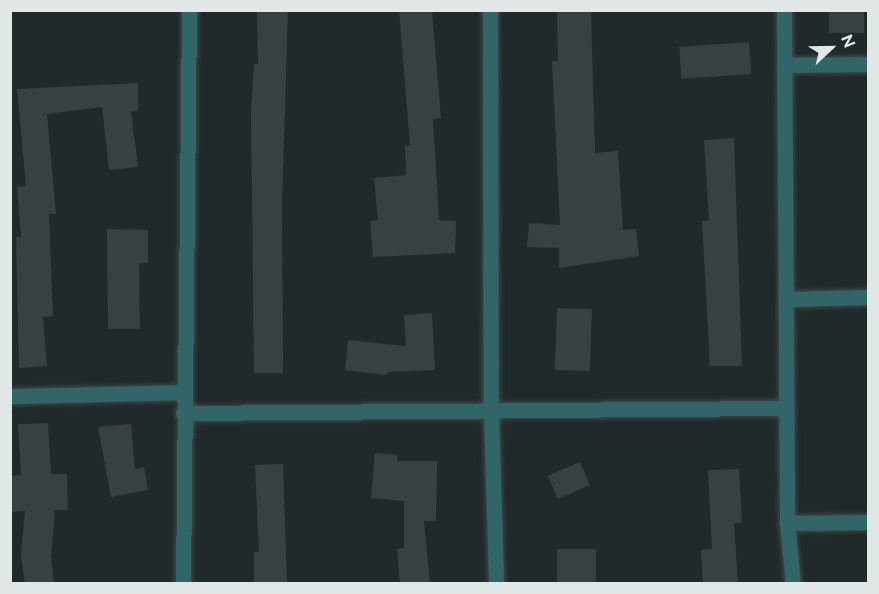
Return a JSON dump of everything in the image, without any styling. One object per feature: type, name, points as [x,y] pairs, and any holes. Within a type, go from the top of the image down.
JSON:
[{"type":"street","points":[[183,584],[183,392],[189,10]]},
{"type":"street","points":[[490,10],[491,412],[496,584]]},
{"type":"street","points":[[784,10],[787,523],[793,584]]},
{"type":"street","points":[[784,65],[868,64]]},
{"type":"street","points":[[786,298],[868,297]]},
{"type":"street","points":[[10,396],[183,392]]},
{"type":"street","points":[[183,413],[786,408]]},
{"type":"street","points":[[787,523],[868,522]]},
{"type":"building","points":[[257,10],[288,10],[282,204],[283,373],[254,373],[251,112],[254,64],[258,64]]},
{"type":"building","points":[[399,10],[432,10],[441,118],[433,119],[439,220],[456,221],[455,253],[373,257],[370,221],[378,220],[374,178],[406,175],[405,146],[410,145]]},
{"type":"building","points":[[557,10],[591,10],[595,153],[618,151],[623,230],[636,229],[639,256],[559,268],[559,248],[527,247],[529,223],[560,225],[552,61],[558,61]]},
{"type":"building","points":[[829,10],[864,10],[864,33],[829,33]]},
{"type":"building","points":[[749,42],[751,74],[681,79],[679,47]]},
{"type":"building","points":[[138,83],[138,111],[131,111],[138,167],[109,170],[102,107],[47,114],[56,214],[49,214],[53,316],[43,317],[47,366],[19,368],[16,237],[21,237],[17,187],[26,186],[17,89]]},
{"type":"building","points":[[734,138],[742,366],[710,366],[702,221],[709,220],[704,140]]},
{"type":"building","points":[[107,229],[148,230],[148,263],[139,263],[140,329],[108,329]]},
{"type":"building","points":[[557,308],[592,309],[590,371],[555,370]]},
{"type":"building","points":[[432,313],[435,370],[387,372],[387,375],[345,370],[348,340],[406,346],[404,315]]},
{"type":"building","points":[[48,423],[51,474],[67,474],[68,510],[55,510],[51,557],[54,584],[25,584],[21,554],[25,511],[10,512],[10,476],[21,475],[18,424]]},
{"type":"building","points":[[131,424],[135,469],[144,467],[148,490],[111,497],[98,427]]},
{"type":"building","points":[[375,453],[397,455],[397,461],[437,461],[436,521],[424,521],[430,584],[400,584],[397,549],[404,548],[404,501],[371,498]]},
{"type":"building","points":[[580,462],[590,485],[558,499],[548,476]]},
{"type":"building","points":[[283,464],[287,584],[254,584],[254,552],[259,552],[255,465]]},
{"type":"building","points":[[739,469],[742,523],[734,523],[738,584],[703,584],[701,550],[712,549],[708,470]]},
{"type":"building","points":[[557,549],[596,549],[596,584],[557,584]]}]
